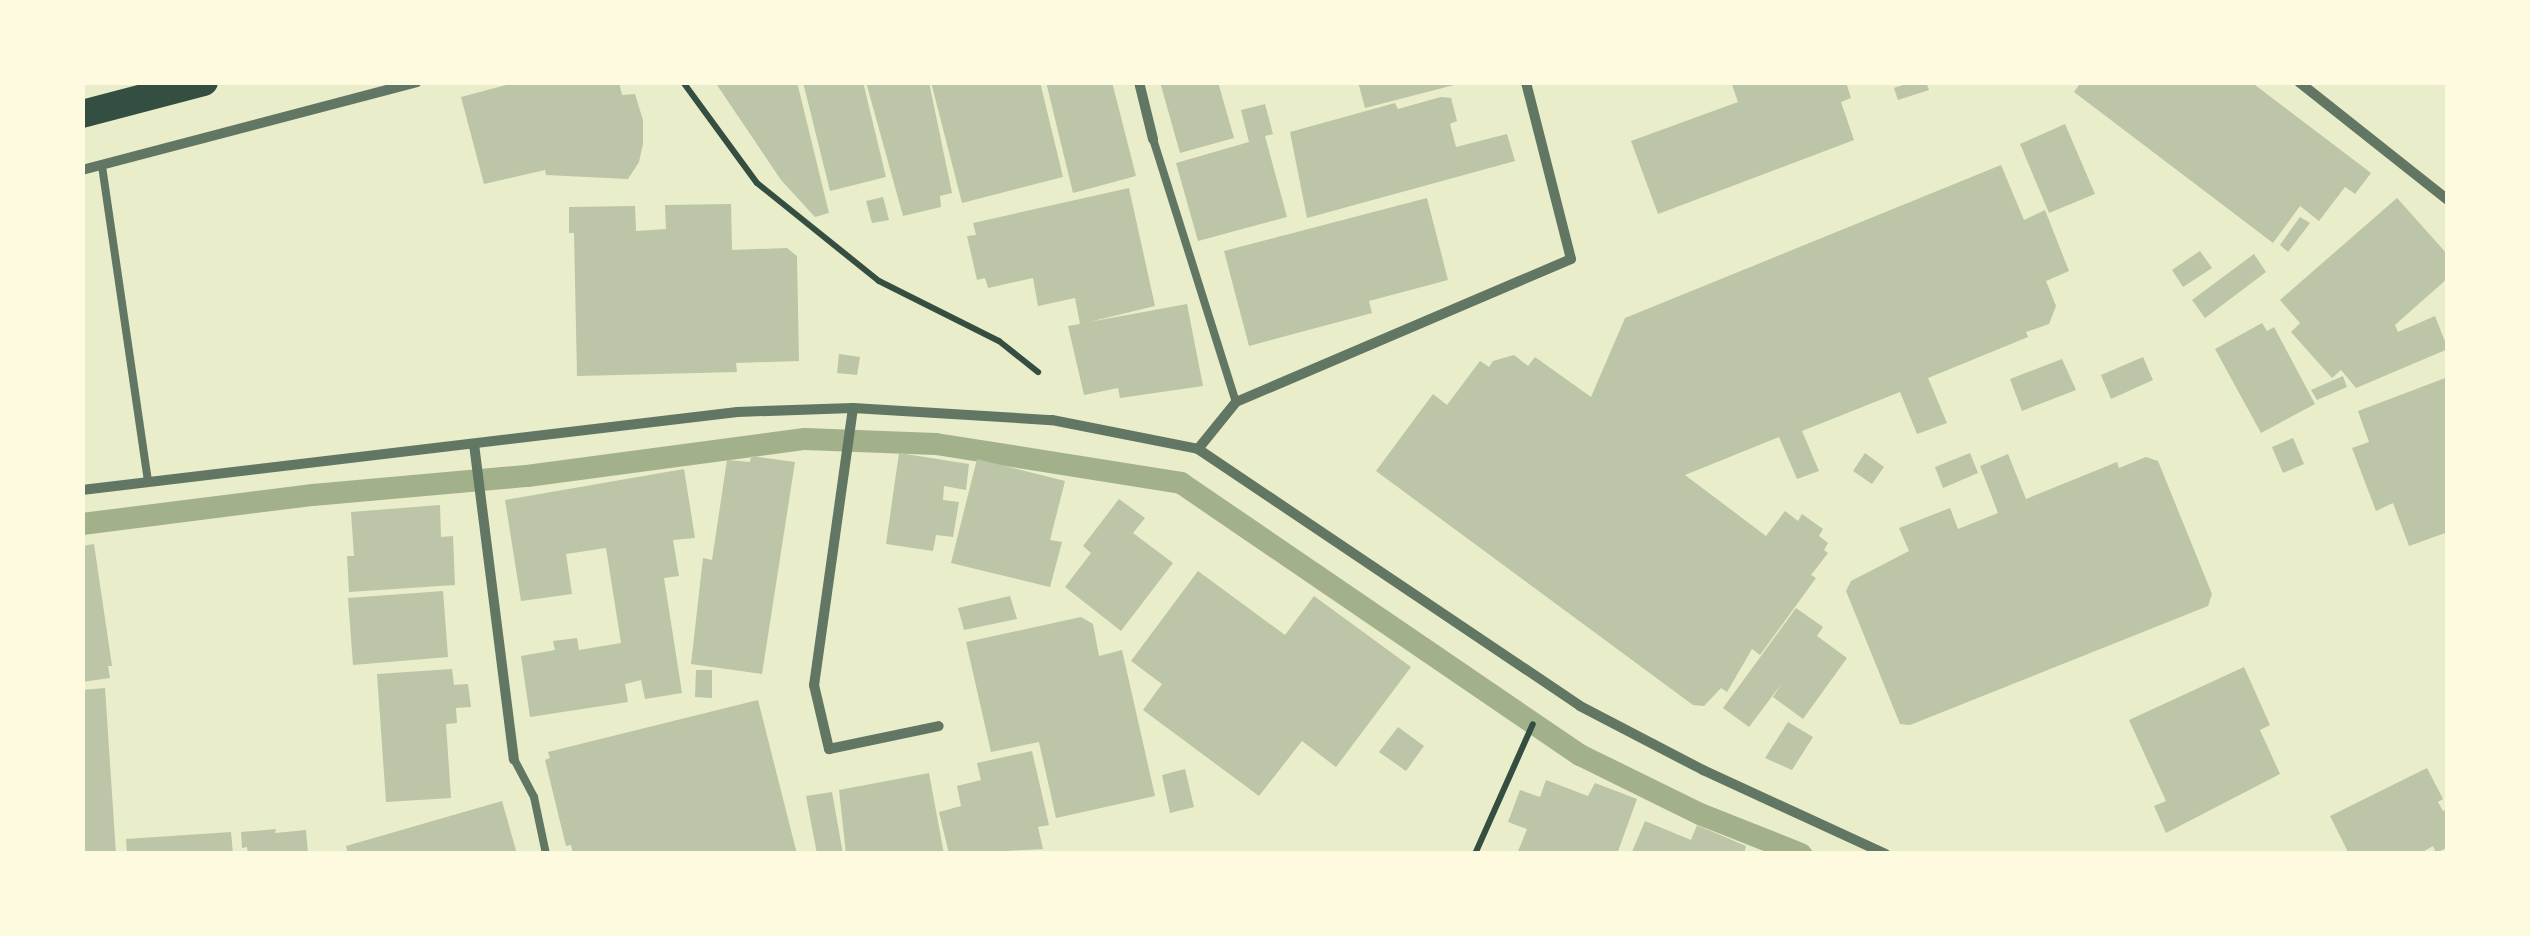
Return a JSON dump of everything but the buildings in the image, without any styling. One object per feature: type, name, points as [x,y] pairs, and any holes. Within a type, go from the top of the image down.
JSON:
[{"type":"highway","points":[[82,114],[204,82]]},
{"type":"street","points":[[82,170],[417,82]]},
{"type":"street","points":[[1139,82],[1152,138]]},
{"type":"street","points":[[1198,449],[1236,402],[1570,258],[1526,82]]},
{"type":"street","points":[[2298,82],[2448,200]]},
{"type":"street","points":[[852,408],[814,685],[829,748],[940,726]]},
{"type":"street","points":[[82,490],[737,412],[852,408],[1052,420],[1198,449],[1580,706],[1703,770],[1886,854]]},
{"type":"street","points":[[474,444],[514,759]]},
{"type":"lane","points":[[1152,138],[1236,402]]},
{"type":"lane","points":[[102,166],[148,482]]},
{"type":"lane","points":[[514,759],[534,797],[546,854]]},
{"type":"path","points":[[683,82],[757,182],[879,281],[999,341],[1044,376],[1052,420]]},
{"type":"path","points":[[1475,854],[1522,741]]},
{"type":"waterway","points":[[82,524],[313,495],[527,476],[805,439],[936,444],[1181,483],[1580,755],[1700,814],[1801,854]]}]
